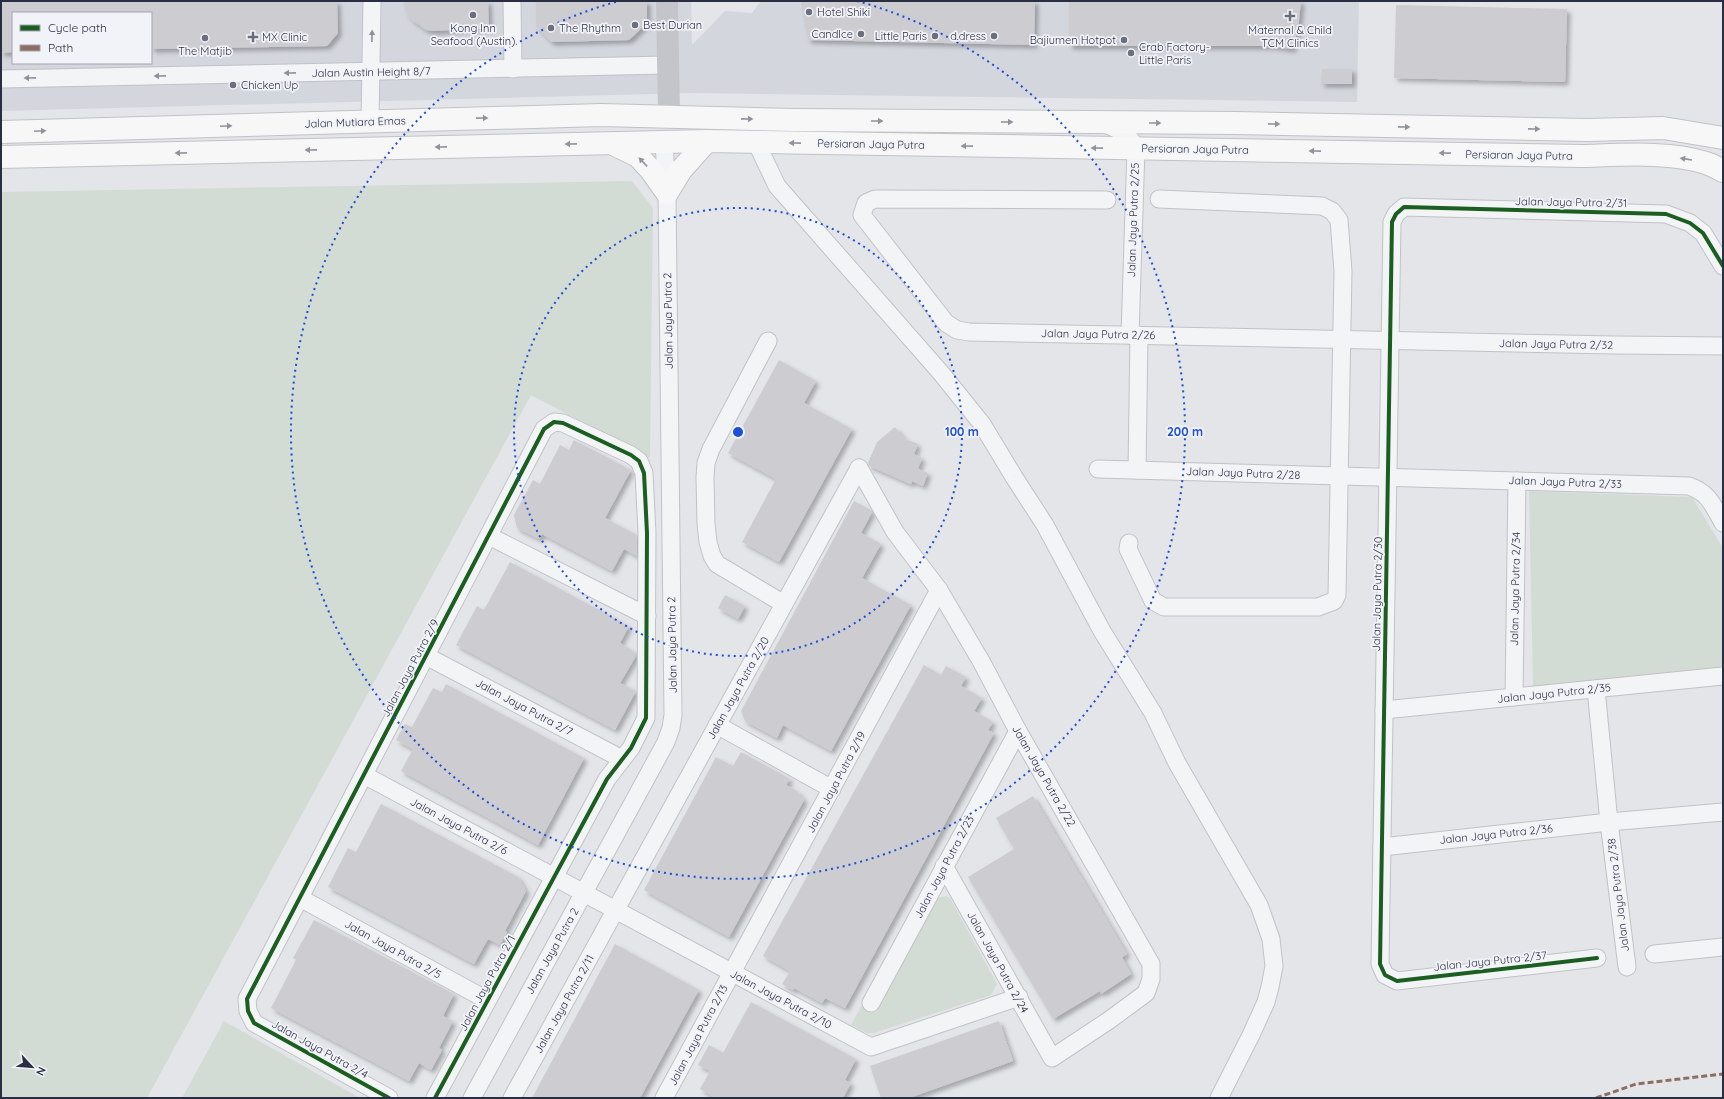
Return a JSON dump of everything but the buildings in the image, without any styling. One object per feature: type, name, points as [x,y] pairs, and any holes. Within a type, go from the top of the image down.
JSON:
[{"type":"main road","name":"Jalan Mutiara Emas","points":[[1,132],[601,115],[708,118]]},
{"type":"main road","points":[[601,115],[615,123],[650,129],[664,142]]},
{"type":"main road","points":[[664,142],[674,129],[708,118]]},
{"type":"main road","name":"Persiaran Jaya Putra","points":[[708,118],[1102,123],[1235,123],[1588,130],[1663,128],[1723,138]]},
{"type":"main road","points":[[610,143],[638,156],[650,169],[667,193],[681,170],[707,141]]},
{"type":"main road","name":"Persiaran Jaya Putra","points":[[664,142],[707,141],[1574,156],[1653,155],[1707,163],[1723,171]]},
{"type":"main road","points":[[1,156],[664,142]]},
{"type":"street","points":[[370,122],[372,1]]},
{"type":"street","points":[[512,1],[513,69]]},
{"type":"street","points":[[667,1],[669,118]]},
{"type":"street","name":"Jalan Austin Height 8/7","points":[[1,79],[668,65]]},
{"type":"street","name":"Jalan Jaya Putra 2/25","points":[[1102,123],[1127,135],[1136,148],[1134,335],[1137,470]]},
{"type":"street","name":"Jalan Jaya Putra 2","points":[[472,1098],[666,742],[671,728],[673,715],[667,193],[664,142]]},
{"type":"street","points":[[756,142],[777,186],[802,212],[882,307],[941,373],[982,424],[1045,525],[1102,631],[1153,713],[1177,763],[1259,906],[1272,946],[1274,966],[1270,987],[1266,1002],[1254,1029],[1219,1098]]},
{"type":"street","name":"Jalan Jaya Putra 2/26","points":[[1107,200],[875,199],[866,204],[862,214],[946,323],[957,330],[969,332],[1390,340]]},
{"type":"street","points":[[1129,543],[1128,549],[1153,601],[1164,607],[1318,607],[1334,601],[1337,595],[1343,271],[1339,220],[1332,211],[1322,206],[1159,199]]},
{"type":"street","name":"Jalan Jaya Putra 2/31","points":[[1396,214],[1404,208],[1666,214],[1690,223],[1703,233],[1723,266]]},
{"type":"street","name":"Jalan Jaya Putra 2/30","points":[[1385,975],[1380,964],[1392,222],[1396,214]]},
{"type":"street","name":"Jalan Jaya Putra 2/32","points":[[1390,340],[1723,346]]},
{"type":"street","points":[[768,341],[711,449],[706,462],[706,524],[708,542],[717,564],[784,604]]},
{"type":"street","name":"Jalan Jaya Putra 2/9","points":[[248,1011],[247,999],[544,429],[554,422],[563,423],[631,455],[640,461]]},
{"type":"street","name":"Jalan Jaya Putra 2/1","points":[[435,1098],[606,779],[631,748],[646,718],[647,534],[644,473],[640,461]]},
{"type":"street","name":"Jalan Jaya Putra 2/20","points":[[616,910],[859,468]]},
{"type":"street","name":"Jalan Jaya Putra 2/22","points":[[859,468],[895,532],[939,590],[981,661],[1018,732],[1151,964],[1151,979],[1146,993],[1108,1021],[1052,1058]]},
{"type":"street","name":"Jalan Jaya Putra 2/28","points":[[1098,469],[1388,477]]},
{"type":"street","name":"Jalan Jaya Putra 2/33","points":[[1388,477],[1689,486],[1700,490],[1710,499],[1723,523]]},
{"type":"street","name":"Jalan Jaya Putra 2/34","points":[[1514,697],[1517,481]]},
{"type":"street","points":[[489,536],[647,616]]},
{"type":"street","name":"Jalan Jaya Putra 2/19","points":[[732,973],[939,590]]},
{"type":"street","name":"Jalan Jaya Putra 2/7","points":[[426,656],[622,759]]},
{"type":"street","name":"Jalan Jaya Putra 2/35","points":[[1384,710],[1723,676]]},
{"type":"street","name":"Jalan Jaya Putra 2/38","points":[[1596,688],[1627,967]]},
{"type":"street","points":[[717,725],[832,789]]},
{"type":"street","name":"Jalan Jaya Putra 2/23","points":[[871,1003],[1018,732]]},
{"type":"street","name":"Jalan Jaya Putra 2/6","points":[[364,775],[554,877]]},
{"type":"street","name":"Jalan Jaya Putra 2/38","points":[[1610,822],[1723,812]]},
{"type":"street","name":"Jalan Jaya Putra 2/36","points":[[1382,847],[1610,822]]},
{"type":"street","name":"Jalan Jaya Putra 2/24","points":[[944,866],[1052,1058]]},
{"type":"street","name":"Jalan Jaya Putra 2/10","points":[[554,877],[871,1047],[1019,997]]},
{"type":"street","name":"Jalan Jaya Putra 2/5","points":[[300,898],[487,1000]]},
{"type":"street","name":"Jalan Jaya Putra 2/11","points":[[512,1098],[616,910]]},
{"type":"street","points":[[1654,954],[1723,947]]},
{"type":"street","name":"Jalan Jaya Putra 2/37","points":[[1385,975],[1397,981],[1597,958]]},
{"type":"street","name":"Jalan Jaya Putra 2/13","points":[[670,1096],[732,973]]},
{"type":"street","name":"Jalan Jaya Putra 2/4","points":[[248,1011],[254,1023],[389,1098]]},
{"type":"shaded area","points":[[1,1],[691,1],[692,45],[725,11],[752,13],[761,1],[1359,1],[1357,102],[692,93],[1,111]]},
{"type":"shaded area","points":[[632,181],[653,208],[650,458],[531,395],[147,1098],[1,1098],[1,192]]},
{"type":"shaded area","points":[[1529,491],[1692,497],[1723,548],[1723,668],[1533,687]]},
{"type":"shaded area","points":[[946,896],[950,898],[997,984],[991,995],[874,1033],[867,1033],[851,1025],[862,1005],[876,1012],[938,898]]},
{"type":"shaded area","points":[[224,1021],[360,1098],[182,1098]]},
{"type":"marked path","points":[[1596,1098],[1636,1084],[1723,1074]]},
{"type":"cycle path","points":[[1597,958],[1397,981],[1385,975],[1380,964],[1392,222],[1396,214],[1404,207],[1666,214],[1690,223],[1703,233],[1723,266]]},
{"type":"cycle path","points":[[389,1098],[254,1023],[248,1011],[247,999],[544,429],[554,422],[563,423],[631,455],[639,461],[644,473],[647,533],[646,718],[631,748],[607,779],[435,1098]]},
{"type":"place","name":"Hotel Shiki","points":[[809,12]]},
{"type":"place","name":"Kong Inn Seafood (Austin)","points":[[473,15]]},
{"type":"place","name":"Maternal & Child TCM Clinics","points":[[1290,16]]},
{"type":"place","name":"Best Durian","points":[[635,25]]},
{"type":"place","name":"The Rhythm","points":[[551,28]]},
{"type":"place","name":"CandIce","points":[[861,34]]},
{"type":"place","name":"Little Paris","points":[[935,36]]},
{"type":"place","name":"d.dress","points":[[994,36]]},
{"type":"place","name":"MX Clinic","points":[[253,37]]},
{"type":"place","name":"The Matjib","points":[[205,38]]},
{"type":"place","name":"Bajiumen Hotpot","points":[[1124,40]]},
{"type":"place","name":"Crab Factory- Little Paris","points":[[1131,53]]},
{"type":"place","name":"Chicken Up","points":[[233,85]]}]
